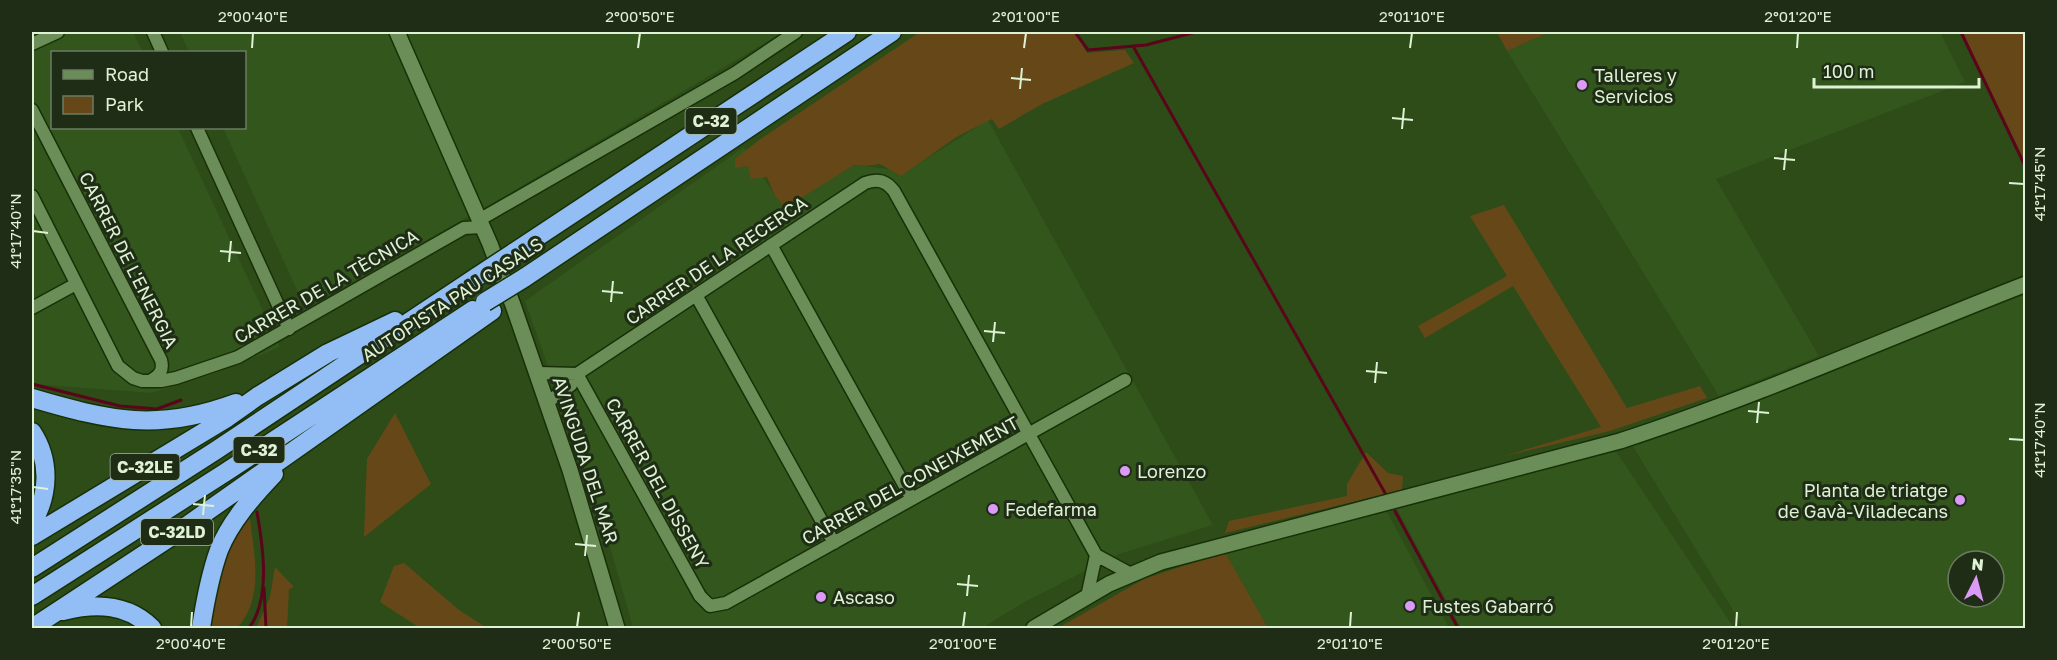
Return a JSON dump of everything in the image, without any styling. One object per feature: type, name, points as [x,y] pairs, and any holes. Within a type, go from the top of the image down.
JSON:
[{"type":"highway","name":"AUTOPISTA PAU CASALS","points":[[32,568],[215,451],[847,32]]},
{"type":"highway","name":"AUTOPISTA PAU CASALS","points":[[32,596],[489,307],[526,282],[544,266],[892,32]]},
{"type":"highway","name":"C-32LE","points":[[32,536],[328,354],[462,288]]},
{"type":"highway","name":"C-32LD","points":[[32,628],[297,449],[489,307]]},
{"type":"highway","points":[[32,398],[111,418],[156,422],[190,417],[258,396]]},
{"type":"highway","points":[[32,432],[40,447],[46,472],[43,500],[32,524]]},
{"type":"highway","points":[[201,628],[208,587],[220,548],[237,519],[261,488],[297,449]]},
{"type":"highway","points":[[55,613],[80,607],[100,605],[114,607],[137,616],[152,628]]},
{"type":"main road","name":"AVINGUDA DEL MAR","points":[[397,32],[481,224],[513,305],[548,402],[617,628]]},
{"type":"main road","points":[[1034,628],[1131,574],[1193,553],[1562,458],[1639,435],[1814,370],[2025,284]]},
{"type":"street","points":[[32,44],[58,32]]},
{"type":"street","points":[[153,32],[162,51]]},
{"type":"street","name":"CARRER DE LA TÈCNICA","points":[[150,381],[176,378],[238,357],[464,228],[481,224],[735,73],[795,32]]},
{"type":"street","name":"CARRER DE L'ENERGIA","points":[[32,110],[160,360],[161,373],[150,381]]},
{"type":"street","points":[[197,129],[289,329]]},
{"type":"street","name":"CARRER DE LA RECERCA","points":[[548,402],[571,385],[577,374],[865,183],[877,180],[888,184],[894,191],[1028,434]]},
{"type":"street","points":[[32,196],[118,366],[133,378],[150,381]]},
{"type":"street","points":[[771,245],[912,499]]},
{"type":"street","points":[[32,308],[76,284]]},
{"type":"street","points":[[696,295],[834,543]]},
{"type":"street","points":[[538,373],[577,374]]},
{"type":"street","name":"CARRER DEL DISSENY","points":[[577,374],[700,596],[710,606]]},
{"type":"street","name":"CARRER DEL CONEIXEMENT","points":[[710,606],[726,603],[1125,380]]},
{"type":"street","points":[[1028,434],[1095,555],[1131,574]]},
{"type":"street","points":[[1087,597],[1095,555]]},
{"type":"shaded area","points":[[32,32],[133,32],[142,51],[51,51],[51,129],[178,129],[280,347],[210,375],[151,393],[32,384]]},
{"type":"shaded area","points":[[180,32],[784,32],[503,197],[305,308],[223,129],[246,129],[246,51],[189,51]]},
{"type":"shaded area","points":[[1550,32],[1940,32],[1965,82],[1716,179],[1819,356],[1719,396],[1507,51]]},
{"type":"shaded area","points":[[988,120],[1213,525],[1119,554],[1028,600],[982,628],[633,628],[605,529],[525,301],[744,147],[774,194],[854,165],[907,171]]},
{"type":"shaded area","points":[[2025,294],[2025,628],[1744,628],[1632,445]]},
{"type":"shaded area","points":[[1616,451],[1734,628],[1461,628],[1397,509]]},
{"type":"shaded area","points":[[1386,510],[1449,628],[1268,628],[1225,552]]},
{"type":"green space","points":[[920,32],[1075,32],[1087,53],[1125,50],[1134,63],[1042,104],[999,129],[992,119],[958,136],[901,176],[880,164],[854,165],[785,208],[774,194],[767,177],[751,179],[748,166],[735,168],[735,159],[759,140]]},
{"type":"green space","points":[[1497,32],[1550,32],[1507,51]]},
{"type":"green space","points":[[1962,32],[2025,32],[2025,163]]},
{"type":"green space","points":[[1504,205],[1627,408],[1700,386],[1707,398],[1610,431],[1501,457],[1601,427],[1513,286],[1425,338],[1418,326],[1507,276],[1470,216]]},
{"type":"green space","points":[[395,413],[431,484],[364,537],[367,459]]},
{"type":"green space","points":[[1366,452],[1388,473],[1403,476],[1402,490],[1225,533],[1229,521],[1347,496],[1347,484]]},
{"type":"green space","points":[[249,511],[255,556],[255,588],[252,602],[237,628],[208,628],[226,556]]},
{"type":"green space","points":[[1225,552],[1268,628],[1058,628],[1144,579]]},
{"type":"green space","points":[[404,563],[459,610],[487,628],[420,628],[380,602],[394,566]]},
{"type":"green space","points":[[275,567],[294,587],[289,589],[287,628],[256,628],[270,597]]},
{"type":"waterway","points":[[1075,32],[1088,50],[1146,45],[1196,32]]},
{"type":"waterway","points":[[1961,32],[2026,168]]},
{"type":"waterway","points":[[1133,46],[1385,493]]},
{"type":"waterway","points":[[32,384],[120,406],[157,409],[181,400]]},
{"type":"waterway","points":[[1395,511],[1458,628]]},
{"type":"waterway","points":[[249,628],[256,616],[263,588],[263,556],[257,512]]},
{"type":"waterway","points":[[264,588],[266,628]]},
{"type":"place","name":"Talleres y Servicios","points":[[1582,85]]},
{"type":"place","name":"Lorenzo","points":[[1125,471]]},
{"type":"place","name":"Planta de triatge de Gavà-Viladecans","points":[[1960,500]]},
{"type":"place","name":"Fedefarma","points":[[993,509]]},
{"type":"place","name":"Ascaso","points":[[821,597]]},
{"type":"place","name":"Fustes Gabarró","points":[[1410,606]]}]
